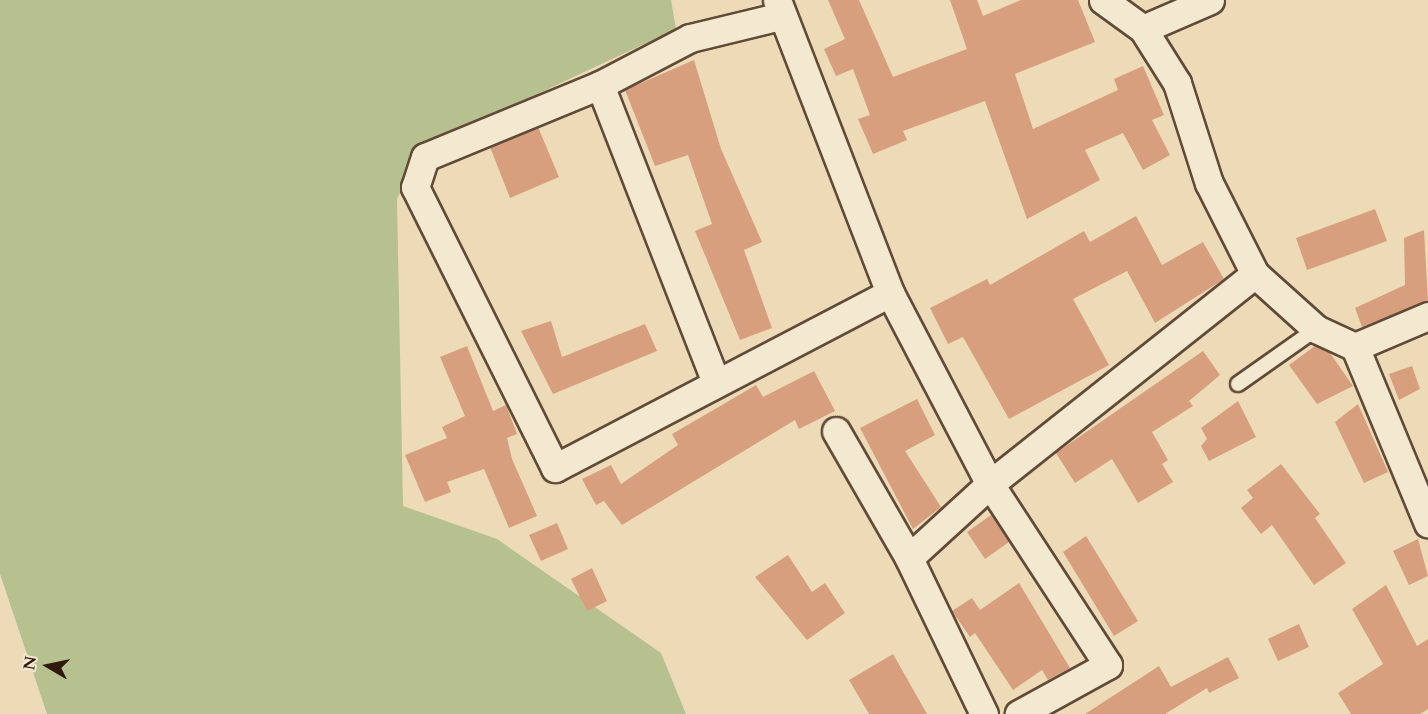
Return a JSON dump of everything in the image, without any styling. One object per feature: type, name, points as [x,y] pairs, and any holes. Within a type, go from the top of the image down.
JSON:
[{"type":"street","points":[[1103,0],[1143,29],[1177,83],[1209,183],[1255,274],[1316,329],[1355,347],[1428,523]]},
{"type":"street","points":[[1143,29],[1210,0]]},
{"type":"street","points":[[890,293],[555,468],[414,187],[425,157],[600,85],[690,38],[779,8],[890,293],[990,484],[1108,665],[1019,714]]},
{"type":"street","points":[[600,85],[716,382]]},
{"type":"street","points":[[909,558],[990,484],[1255,274]]},
{"type":"street","points":[[1355,347],[1428,316]]},
{"type":"street","points":[[836,431],[909,558],[984,714]]},
{"type":"lane","points":[[1238,384],[1316,329]]},
{"type":"green space","points":[[0,0],[671,0],[676,29],[422,148],[397,199],[403,506],[497,539],[661,653],[686,714],[47,714],[0,574]]},
{"type":"building","points":[[828,0],[859,0],[893,77],[967,49],[950,0],[977,0],[983,16],[1021,0],[1078,0],[1095,42],[1015,74],[1033,129],[1118,90],[1114,79],[1143,66],[1164,115],[1152,120],[1170,155],[1143,170],[1123,133],[1085,150],[1100,180],[1027,219],[985,101],[903,131],[907,140],[873,154],[858,119],[870,115],[853,69],[836,76],[824,49],[845,39]]},
{"type":"building","points":[[694,60],[721,149],[762,242],[744,250],[772,328],[740,340],[695,231],[712,224],[688,155],[655,166],[625,90]]},
{"type":"building","points":[[538,127],[559,177],[510,198],[490,147]]},
{"type":"building","points":[[1375,209],[1387,241],[1307,270],[1296,238]]},
{"type":"building","points":[[1136,216],[1162,265],[1203,242],[1224,279],[1155,323],[1127,271],[1073,299],[1109,365],[1009,419],[963,337],[948,344],[930,308],[987,279],[990,285],[1084,231],[1090,242]]},
{"type":"building","points":[[1424,230],[1428,301],[1362,327],[1355,308],[1405,285],[1404,238]]},
{"type":"building","points":[[551,321],[562,357],[645,324],[657,351],[553,394],[521,331]]},
{"type":"building","points":[[467,346],[493,411],[506,405],[517,434],[507,438],[512,459],[537,516],[509,528],[484,469],[447,482],[451,492],[425,502],[405,455],[447,438],[442,427],[465,416],[440,357]]},
{"type":"building","points":[[1315,346],[1330,353],[1353,386],[1317,404],[1289,365]]},
{"type":"building","points":[[1203,351],[1220,375],[1189,401],[1193,406],[1152,432],[1168,460],[1162,464],[1173,482],[1138,503],[1112,459],[1075,483],[1056,453]]},
{"type":"building","points":[[1412,366],[1420,389],[1399,400],[1389,374]]},
{"type":"building","points":[[814,371],[835,411],[799,429],[795,420],[622,525],[604,501],[596,505],[582,479],[611,465],[621,484],[678,445],[672,434],[756,385],[763,397]]},
{"type":"building","points":[[917,399],[935,435],[905,451],[941,507],[913,529],[860,428]]},
{"type":"building","points":[[1238,401],[1256,437],[1209,461],[1201,446],[1207,439],[1201,428]]},
{"type":"building","points":[[1358,404],[1388,472],[1364,483],[1335,422]]},
{"type":"building","points":[[1281,464],[1320,514],[1315,518],[1346,563],[1314,585],[1272,525],[1261,534],[1241,508],[1253,498],[1247,490]]},
{"type":"building","points":[[991,515],[1009,542],[985,559],[967,532]]},
{"type":"building","points":[[557,523],[568,549],[541,561],[529,535]]},
{"type":"building","points":[[1086,536],[1138,621],[1114,636],[1063,552]]},
{"type":"building","points":[[1418,539],[1428,576],[1409,585],[1393,551]]},
{"type":"building","points":[[788,555],[812,592],[825,583],[845,613],[807,640],[755,577]]},
{"type":"building","points":[[592,568],[607,601],[587,611],[571,579]]},
{"type":"building","points":[[1019,583],[1070,668],[1048,680],[1042,670],[1013,690],[975,633],[970,637],[952,611],[972,598],[980,610]]},
{"type":"building","points":[[1386,585],[1417,646],[1428,639],[1428,709],[1420,714],[1351,714],[1338,693],[1383,664],[1352,609]]},
{"type":"building","points":[[1299,624],[1309,647],[1278,661],[1268,639]]},
{"type":"building","points":[[893,654],[927,714],[869,714],[849,680]]},
{"type":"building","points":[[1228,657],[1239,678],[1209,693],[1207,688],[1165,714],[1085,714],[1159,666],[1171,687]]}]
